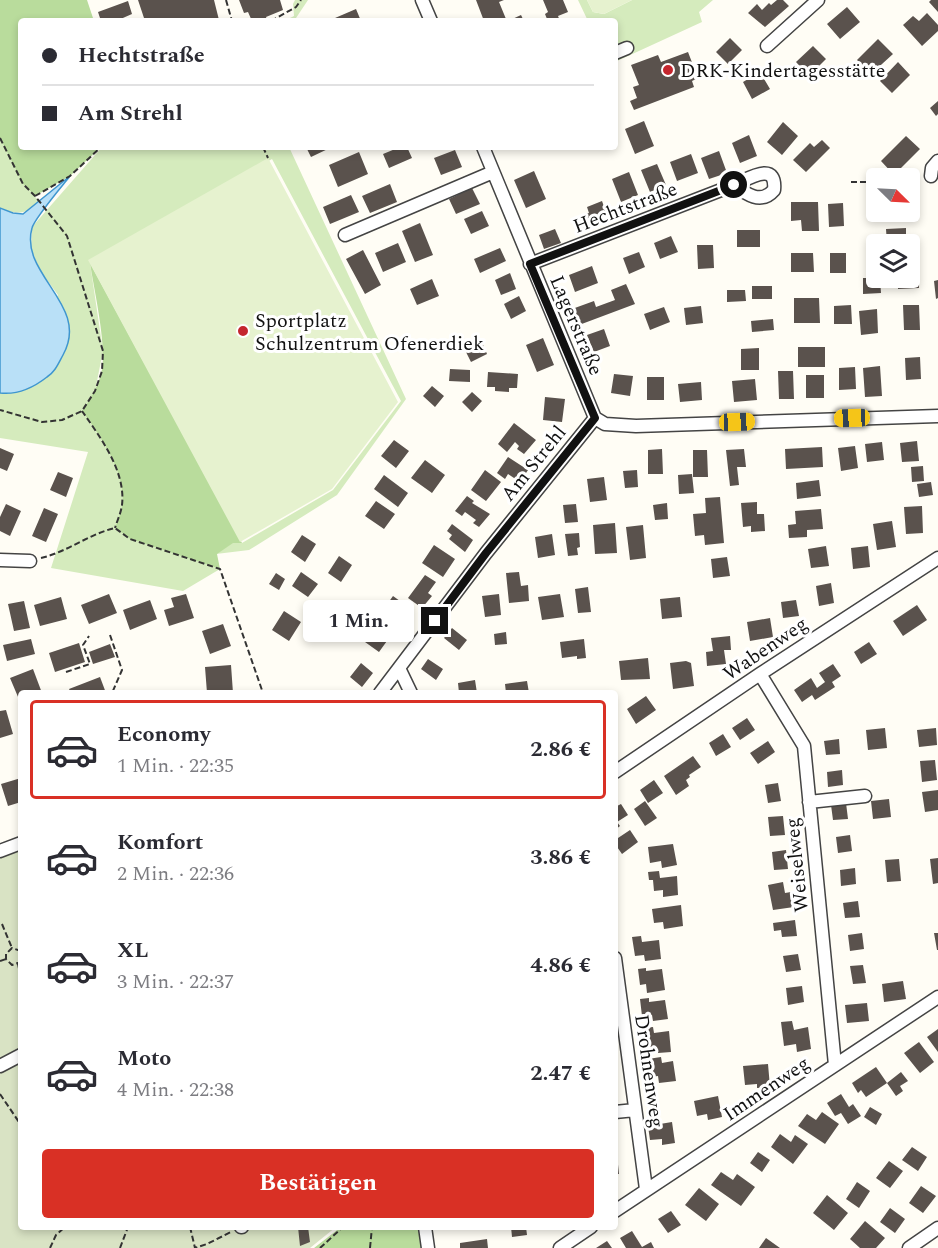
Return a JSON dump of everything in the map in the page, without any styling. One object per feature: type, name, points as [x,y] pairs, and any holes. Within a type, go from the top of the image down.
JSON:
[{"type":"street","points":[[422,0],[430,18]]},
{"type":"street","points":[[767,46],[818,0]]},
{"type":"street","name":"Lagerstraße","points":[[484,150],[595,418]]},
{"type":"street","points":[[931,176],[932,168],[938,161]]},
{"type":"street","points":[[345,235],[493,172]]},
{"type":"street","name":"Hechtstraße","points":[[530,264],[734,185]]},
{"type":"street","points":[[595,418],[605,424],[627,426],[938,416]]},
{"type":"street","name":"Am Strehl","points":[[382,690],[486,553],[595,418]]},
{"type":"street","name":"Wabenweg","points":[[618,770],[938,558]]},
{"type":"street","points":[[0,560],[30,561]]},
{"type":"street","points":[[399,668],[410,690]]},
{"type":"street","name":"Weiselweg","points":[[760,674],[804,746],[836,1065]]},
{"type":"street","points":[[809,802],[865,796]]},
{"type":"street","points":[[0,851],[18,844]]},
{"type":"street","name":"Drohnenweg","points":[[618,981],[646,1189]]},
{"type":"street","name":"Immenweg","points":[[618,1209],[938,997]]},
{"type":"street","points":[[0,1066],[18,1056]]},
{"type":"street","points":[[618,1112],[635,1110]]},
{"type":"street","points":[[909,1248],[938,1228]]},
{"type":"street","points":[[425,1230],[428,1248]]},
{"type":"street","points":[[560,1248],[587,1230]]},
{"type":"path","points":[[226,0],[231,18]]},
{"type":"path","points":[[276,18],[296,7],[301,0]]},
{"type":"path","points":[[0,138],[23,184],[50,213],[67,236],[103,351],[102,371],[95,391],[82,411],[62,420],[42,422],[0,410]]},
{"type":"path","points":[[35,196],[70,176],[98,150]]},
{"type":"path","points":[[264,150],[268,158]]},
{"type":"path","points":[[851,182],[866,182]]},
{"type":"path","points":[[82,411],[106,447],[120,482],[122,505],[115,528]]},
{"type":"path","points":[[30,561],[51,556],[101,531],[115,528],[130,539],[220,568],[262,690]]},
{"type":"path","points":[[110,634],[122,670],[113,690]]},
{"type":"path","points":[[66,672],[90,664],[83,645],[89,636]]},
{"type":"path","points":[[2,924],[12,948],[18,950]]},
{"type":"path","points":[[6,959],[6,954],[12,948]]},
{"type":"path","points":[[0,961],[6,959]]},
{"type":"path","points":[[6,959],[12,965],[18,963]]},
{"type":"path","points":[[0,1094],[18,1121]]},
{"type":"path","points":[[50,1248],[56,1235],[62,1230]]},
{"type":"path","points":[[120,1248],[127,1230]]},
{"type":"path","points":[[191,1230],[195,1248],[235,1230]]},
{"type":"path","points":[[320,1248],[340,1230]]},
{"type":"path","points":[[370,1248],[372,1230]]},
{"type":"green space","points":[[0,0],[87,0],[93,18],[18,18],[18,150],[98,150],[70,176],[35,196],[23,184],[0,138]]},
{"type":"green space","points":[[295,0],[308,0],[296,18],[290,18],[294,16]]},
{"type":"green space","points":[[578,0],[587,0],[593,12],[604,14],[632,0],[713,0],[699,12],[702,22],[618,61],[618,18],[587,18]]},
{"type":"green space","points":[[587,0],[632,0],[604,14],[593,12]]},
{"type":"green space","points":[[0,138],[23,184],[41,203],[26,211],[17,213],[0,208]]},
{"type":"green space","points":[[99,150],[290,150],[406,399],[337,495],[249,550],[216,554],[233,542],[242,543],[333,490],[401,401],[272,159],[90,263],[103,351],[95,391],[82,411],[110,455],[120,480],[122,505],[115,528],[130,539],[220,569],[183,591],[51,568],[88,452],[0,438],[0,393],[9,394],[58,295],[41,272],[31,249],[32,227]]},
{"type":"green space","name":"Sportplatz Schulzentrum Ofenerdiek","points":[[268,158],[398,402],[332,489],[240,542],[88,260]]},
{"type":"green space","points":[[90,263],[242,543],[233,543],[217,554],[220,569],[130,539],[115,528],[122,505],[120,480],[110,455],[82,411],[97,384],[103,363],[102,335]]},
{"type":"green space","points":[[18,844],[18,1230],[332,1230],[310,1248],[0,1248],[0,851]]},
{"type":"green space","points":[[337,1230],[421,1230],[424,1248],[314,1248]]},
{"type":"water","points":[[70,176],[34,224],[31,245],[35,261],[62,305],[68,321],[69,337],[63,355],[50,375],[25,390],[0,393],[0,208],[23,214]]},
{"type":"building","points":[[138,0],[214,0],[218,18],[144,18]]},
{"type":"building","points":[[239,0],[280,0],[283,10],[266,18],[251,18],[248,12],[244,13]]},
{"type":"building","points":[[476,0],[504,0],[499,2],[506,18],[483,18]]},
{"type":"building","points":[[543,0],[563,0],[568,12],[558,16],[559,18],[547,18],[545,14],[548,12]]},
{"type":"building","points":[[777,0],[783,0],[789,6],[765,27],[748,13],[757,4],[762,10],[769,3],[771,5]]},
{"type":"building","points":[[938,0],[938,12],[929,2]]},
{"type":"building","points":[[128,1],[132,14],[123,18],[100,18],[98,12]]},
{"type":"building","points":[[847,7],[860,22],[840,39],[827,24]]},
{"type":"building","points":[[356,9],[360,18],[335,18]]},
{"type":"building","points":[[927,13],[938,25],[938,31],[922,46],[903,25],[913,16],[919,21]]},
{"type":"building","points":[[730,38],[742,50],[728,64],[716,52]]},
{"type":"building","points":[[878,39],[893,54],[871,74],[857,60]]},
{"type":"building","points":[[813,46],[826,59],[809,76],[796,62]]},
{"type":"building","points":[[688,52],[693,65],[697,64],[702,76],[692,81],[694,87],[634,110],[630,101],[637,98],[633,87],[639,85],[631,65],[658,55],[661,62]]},
{"type":"building","points":[[898,62],[910,75],[892,93],[880,81]]},
{"type":"building","points":[[760,72],[770,89],[752,99],[743,82]]},
{"type":"building","points":[[938,101],[938,114],[936,116],[930,108]]},
{"type":"building","points":[[644,121],[654,146],[635,154],[625,129]]},
{"type":"building","points":[[783,122],[798,136],[782,155],[767,142]]},
{"type":"building","points":[[749,135],[757,156],[740,163],[732,143]]},
{"type":"building","points":[[906,136],[920,149],[901,168],[888,168],[881,161]]},
{"type":"building","points":[[822,140],[830,148],[806,172],[793,160],[810,143],[814,147]]},
{"type":"building","points":[[308,150],[326,150],[311,157]]},
{"type":"building","points":[[393,150],[408,150],[412,158],[389,168],[383,154]]},
{"type":"building","points":[[455,150],[462,167],[441,175],[434,158]]},
{"type":"building","points":[[719,151],[727,173],[709,179],[701,158]]},
{"type":"building","points":[[359,152],[368,174],[338,187],[329,165]]},
{"type":"building","points":[[691,154],[698,173],[677,181],[670,162]]},
{"type":"building","points":[[657,164],[666,185],[650,192],[641,170]]},
{"type":"building","points":[[534,171],[546,199],[526,208],[514,180]]},
{"type":"building","points":[[629,172],[638,195],[621,202],[612,179]]},
{"type":"building","points":[[390,184],[397,202],[370,213],[362,196]]},
{"type":"building","points":[[472,188],[480,204],[456,214],[449,199]]},
{"type":"building","points":[[351,195],[359,212],[330,224],[323,207]]},
{"type":"building","points":[[602,201],[609,221],[584,230],[579,216],[589,213],[587,207]]},
{"type":"building","points":[[791,202],[818,202],[819,231],[802,231],[801,220],[791,221]]},
{"type":"building","points":[[843,203],[844,226],[829,227],[828,204]]},
{"type":"building","points":[[482,211],[489,226],[471,234],[464,219]]},
{"type":"building","points":[[420,223],[433,255],[415,262],[402,231]]},
{"type":"building","points":[[906,228],[906,234],[886,234],[886,229]]},
{"type":"building","points":[[555,229],[561,243],[544,249],[539,235]]},
{"type":"building","points":[[737,230],[760,230],[760,247],[737,247]]},
{"type":"building","points":[[671,236],[678,252],[660,259],[654,243]]},
{"type":"building","points":[[398,243],[406,262],[383,272],[375,253]]},
{"type":"building","points":[[697,245],[713,245],[714,268],[698,269]]},
{"type":"building","points":[[500,248],[506,261],[480,273],[474,259]]},
{"type":"building","points":[[363,250],[381,285],[365,294],[346,259]]},
{"type":"building","points":[[639,252],[645,267],[629,274],[623,258]]},
{"type":"building","points":[[791,253],[813,253],[814,272],[791,272]]},
{"type":"building","points":[[830,253],[846,253],[846,273],[830,273]]},
{"type":"building","points":[[592,266],[598,283],[575,292],[569,275]]},
{"type":"building","points":[[510,273],[516,289],[501,295],[495,280]]},
{"type":"building","points":[[863,278],[866,278],[866,288],[881,288],[881,293],[863,294]]},
{"type":"building","points":[[432,279],[439,296],[417,305],[410,289]]},
{"type":"building","points":[[938,280],[938,298],[936,299],[934,281]]},
{"type":"building","points":[[626,284],[635,304],[579,325],[572,309],[594,301],[596,307],[615,300],[611,290]]},
{"type":"building","points":[[752,286],[772,286],[772,299],[752,299]]},
{"type":"building","points":[[727,290],[745,290],[746,301],[727,302]]},
{"type":"building","points":[[519,296],[526,311],[511,319],[504,304]]},
{"type":"building","points":[[794,298],[819,298],[820,323],[794,323]]},
{"type":"building","points":[[851,305],[852,324],[834,324],[834,306]]},
{"type":"building","points":[[903,305],[919,305],[920,330],[904,330]]},
{"type":"building","points":[[701,306],[703,323],[686,325],[684,308]]},
{"type":"building","points":[[664,307],[670,322],[650,330],[644,314]]},
{"type":"building","points":[[877,309],[878,333],[861,335],[859,311]]},
{"type":"building","points":[[773,319],[774,330],[752,332],[751,321]]},
{"type":"building","points":[[604,329],[610,346],[594,352],[587,335]]},
{"type":"building","points":[[543,338],[554,365],[537,372],[526,345]]},
{"type":"building","points":[[481,340],[487,354],[471,362],[464,348]]},
{"type":"building","points":[[798,347],[825,347],[825,367],[798,367]]},
{"type":"building","points":[[759,348],[759,370],[741,370],[741,349]]},
{"type":"building","points":[[920,357],[921,379],[906,380],[905,358]]},
{"type":"building","points":[[880,366],[882,396],[865,397],[863,368]]},
{"type":"building","points":[[855,367],[856,389],[839,390],[839,368]]},
{"type":"building","points":[[450,369],[470,370],[470,382],[449,381]]},
{"type":"building","points":[[778,371],[793,371],[794,399],[779,399]]},
{"type":"building","points":[[488,372],[518,374],[517,388],[509,388],[509,392],[495,391],[495,387],[487,387]]},
{"type":"building","points":[[614,374],[633,376],[630,396],[611,393]]},
{"type":"building","points":[[806,375],[824,375],[824,398],[806,398]]},
{"type":"building","points":[[647,377],[664,377],[664,400],[647,400]]},
{"type":"building","points":[[755,379],[757,400],[734,402],[732,381]]},
{"type":"building","points":[[701,382],[702,400],[680,402],[678,384]]},
{"type":"building","points":[[432,386],[444,396],[435,407],[423,396]]},
{"type":"building","points":[[472,392],[482,401],[472,412],[462,402]]},
{"type":"building","points":[[545,397],[565,399],[562,422],[543,420]]},
{"type":"building","points":[[514,423],[536,440],[524,454],[517,449],[519,446],[515,442],[507,452],[498,444]]},
{"type":"building","points":[[394,440],[409,451],[396,468],[381,456]]},
{"type":"building","points":[[917,441],[919,461],[902,462],[900,443]]},
{"type":"building","points":[[882,442],[884,460],[867,462],[865,444]]},
{"type":"building","points":[[855,446],[858,468],[841,471],[838,448]]},
{"type":"building","points":[[822,447],[823,467],[786,469],[785,449]]},
{"type":"building","points":[[0,448],[14,454],[7,471],[0,468]]},
{"type":"building","points":[[662,449],[663,474],[648,474],[648,450]]},
{"type":"building","points":[[744,449],[746,467],[737,467],[739,485],[730,486],[726,450]]},
{"type":"building","points":[[693,450],[707,450],[708,477],[693,477]]},
{"type":"building","points":[[508,457],[528,470],[520,482],[508,474],[505,479],[497,473]]},
{"type":"building","points":[[425,460],[445,475],[432,493],[411,478]]},
{"type":"building","points":[[923,466],[924,481],[912,482],[911,467]]},
{"type":"building","points":[[485,470],[501,482],[486,501],[471,490]]},
{"type":"building","points":[[637,470],[638,487],[625,488],[623,471]]},
{"type":"building","points":[[58,472],[73,478],[66,497],[50,490]]},
{"type":"building","points":[[692,474],[694,493],[679,494],[678,475]]},
{"type":"building","points":[[384,475],[408,493],[398,507],[374,489]]},
{"type":"building","points":[[604,477],[607,500],[590,502],[587,479]]},
{"type":"building","points":[[819,480],[821,496],[797,499],[796,483]]},
{"type":"building","points":[[931,482],[933,495],[919,497],[917,484]]},
{"type":"building","points":[[467,496],[474,501],[472,503],[490,514],[479,527],[473,523],[476,520],[465,512],[462,516],[455,511]]},
{"type":"building","points":[[720,497],[724,543],[705,545],[704,535],[695,536],[693,514],[706,513],[705,498]]},
{"type":"building","points":[[376,501],[395,514],[384,529],[365,516]]},
{"type":"building","points":[[757,502],[757,514],[764,514],[765,531],[751,532],[751,526],[743,527],[741,503]]},
{"type":"building","points":[[667,503],[668,519],[655,520],[653,505]]},
{"type":"building","points":[[6,504],[21,511],[10,536],[0,531],[0,517]]},
{"type":"building","points":[[576,504],[578,522],[565,523],[563,505]]},
{"type":"building","points":[[922,506],[923,533],[906,534],[904,507]]},
{"type":"building","points":[[44,508],[58,514],[46,542],[32,536]]},
{"type":"building","points":[[821,509],[823,529],[807,530],[807,537],[789,538],[788,525],[796,524],[795,511]]},
{"type":"building","points":[[892,521],[896,547],[877,550],[873,524]]},
{"type":"building","points":[[615,523],[617,553],[595,554],[593,525]]},
{"type":"building","points":[[452,524],[473,540],[465,552],[449,539],[452,535],[447,531]]},
{"type":"building","points":[[643,525],[646,558],[630,560],[626,527]]},
{"type":"building","points":[[579,533],[578,555],[568,556],[565,534]]},
{"type":"building","points":[[552,534],[555,555],[538,558],[535,537]]},
{"type":"building","points":[[302,535],[316,544],[305,562],[291,552]]},
{"type":"building","points":[[434,545],[455,559],[443,577],[422,563]]},
{"type":"building","points":[[826,546],[829,566],[811,568],[808,549]]},
{"type":"building","points":[[868,546],[870,567],[853,569],[851,548]]},
{"type":"building","points":[[339,556],[352,565],[341,582],[328,573]]},
{"type":"building","points":[[727,557],[730,576],[713,578],[711,559]]},
{"type":"building","points":[[301,572],[318,584],[308,597],[292,586]]},
{"type":"building","points":[[519,572],[521,586],[528,585],[529,601],[509,603],[506,573]]},
{"type":"building","points":[[276,573],[285,579],[279,590],[269,584]]},
{"type":"building","points":[[425,575],[436,582],[428,593],[432,596],[422,608],[408,598]]},
{"type":"building","points":[[831,583],[834,603],[819,606],[816,586]]},
{"type":"building","points":[[588,587],[591,612],[578,613],[575,589]]},
{"type":"building","points":[[109,594],[117,613],[89,624],[81,605]]},
{"type":"building","points":[[186,594],[194,618],[169,626],[164,610],[174,607],[171,598]]},
{"type":"building","points":[[499,594],[501,615],[485,617],[482,596]]},
{"type":"building","points":[[560,594],[564,617],[542,620],[538,597]]},
{"type":"building","points":[[393,596],[411,609],[401,623],[383,610]]},
{"type":"building","points":[[61,597],[67,619],[40,626],[34,605]]},
{"type":"building","points":[[680,597],[682,617],[662,619],[660,599]]},
{"type":"building","points":[[150,600],[157,619],[130,630],[123,610]]},
{"type":"building","points":[[796,600],[799,616],[783,618],[781,602]]},
{"type":"building","points":[[24,601],[30,628],[14,631],[8,604]]},
{"type":"building","points":[[917,605],[927,620],[903,636],[893,621]]},
{"type":"building","points":[[284,611],[301,622],[289,641],[272,630]]},
{"type":"building","points":[[770,618],[773,637],[750,641],[747,622]]},
{"type":"building","points":[[223,624],[231,646],[210,654],[202,631]]},
{"type":"building","points":[[378,624],[392,634],[379,652],[365,642]]},
{"type":"building","points":[[452,628],[467,640],[459,650],[444,638]]},
{"type":"building","points":[[506,632],[507,644],[495,645],[494,634]]},
{"type":"building","points":[[730,636],[731,650],[724,650],[726,664],[707,666],[706,652],[713,651],[711,638]]},
{"type":"building","points":[[31,639],[35,654],[7,661],[3,645]]},
{"type":"building","points":[[584,639],[586,658],[577,659],[577,656],[562,658],[560,642]]},
{"type":"building","points":[[869,642],[877,654],[861,664],[854,652]]},
{"type":"building","points":[[79,643],[85,662],[55,672],[49,653]]},
{"type":"building","points":[[110,644],[115,657],[93,664],[89,652]]},
{"type":"building","points":[[648,658],[650,679],[621,680],[619,661]]},
{"type":"building","points":[[428,659],[443,669],[436,680],[421,669]]},
{"type":"building","points":[[686,661],[691,663],[694,686],[673,689],[670,663]]},
{"type":"building","points":[[361,663],[373,673],[362,687],[350,677]]},
{"type":"building","points":[[833,664],[841,676],[832,682],[835,687],[815,700],[812,695],[802,702],[794,690],[811,678],[817,688],[825,682],[819,673]]},
{"type":"building","points":[[231,665],[233,690],[207,690],[205,667]]},
{"type":"building","points":[[33,669],[41,690],[18,690],[18,697],[10,678]]},
{"type":"building","points":[[100,677],[105,690],[70,690]]},
{"type":"building","points":[[475,680],[477,690],[459,690],[458,683]]},
{"type":"building","points":[[527,681],[528,690],[506,690],[505,684]]},
{"type":"building","points":[[646,696],[656,710],[636,724],[627,709]]},
{"type":"building","points":[[6,710],[13,734],[0,738],[0,711]]},
{"type":"building","points":[[747,718],[755,730],[740,740],[732,728]]},
{"type":"building","points":[[885,728],[887,748],[868,750],[866,730]]},
{"type":"building","points":[[936,728],[937,745],[919,747],[917,730]]},
{"type":"building","points":[[723,734],[731,747],[716,756],[709,743]]},
{"type":"building","points":[[839,739],[840,754],[826,755],[824,741]]},
{"type":"building","points":[[768,741],[775,752],[758,764],[750,753]]},
{"type":"building","points":[[693,756],[701,767],[689,775],[690,777],[686,780],[689,786],[676,795],[664,776]]},
{"type":"building","points":[[935,760],[937,780],[922,782],[920,761]]},
{"type":"building","points":[[842,770],[843,785],[828,787],[827,772]]},
{"type":"building","points":[[18,779],[18,803],[8,806],[1,784]]},
{"type":"building","points":[[654,780],[663,793],[648,803],[640,790]]},
{"type":"building","points":[[778,783],[781,801],[768,803],[765,785]]},
{"type":"building","points":[[938,790],[938,810],[925,812],[922,792]]},
{"type":"building","points":[[889,799],[891,817],[873,819],[871,801]]},
{"type":"building","points":[[645,801],[657,818],[645,826],[634,809]]},
{"type":"building","points":[[846,803],[848,819],[833,820],[831,805]]},
{"type":"building","points":[[621,804],[628,815],[618,821],[618,806]]},
{"type":"building","points":[[783,816],[785,835],[770,836],[768,817]]},
{"type":"building","points":[[630,830],[638,842],[622,854],[618,848],[618,838]]},
{"type":"building","points":[[850,835],[852,851],[838,853],[836,837]]},
{"type":"building","points":[[673,844],[677,865],[662,868],[661,861],[650,863],[648,847]]},
{"type":"building","points":[[786,850],[788,869],[774,870],[772,852]]},
{"type":"building","points":[[938,858],[938,883],[933,884],[930,859]]},
{"type":"building","points":[[899,859],[901,881],[887,882],[885,860]]},
{"type":"building","points":[[855,868],[856,884],[841,886],[840,870]]},
{"type":"building","points":[[659,871],[660,878],[677,876],[678,895],[663,897],[663,890],[654,891],[653,880],[649,880],[648,872]]},
{"type":"building","points":[[783,882],[785,893],[791,892],[794,907],[773,910],[768,885]]},
{"type":"building","points":[[858,901],[860,917],[845,918],[843,903]]},
{"type":"building","points":[[681,905],[683,926],[664,929],[663,922],[654,923],[652,909]]},
{"type":"building","points":[[795,920],[797,936],[782,937],[781,930],[774,931],[773,923]]},
{"type":"building","points":[[862,933],[864,949],[850,951],[848,935]]},
{"type":"building","points":[[934,933],[938,933],[938,950],[937,950]]},
{"type":"building","points":[[641,936],[642,942],[659,940],[661,959],[645,961],[644,955],[635,956],[632,937]]},
{"type":"building","points":[[798,954],[801,970],[786,972],[783,956]]},
{"type":"building","points":[[863,965],[866,983],[853,984],[850,966]]},
{"type":"building","points":[[646,968],[646,971],[662,969],[665,990],[647,993],[646,984],[640,985],[638,969]]},
{"type":"building","points":[[903,981],[906,999],[884,1002],[882,984]]},
{"type":"building","points":[[802,986],[804,1002],[788,1005],[786,988]]},
{"type":"building","points":[[649,998],[649,1002],[665,1000],[668,1019],[653,1021],[652,1015],[642,1016],[640,999]]},
{"type":"building","points":[[867,1003],[869,1021],[847,1023],[845,1005]]},
{"type":"building","points":[[792,1021],[794,1030],[808,1027],[811,1049],[797,1052],[796,1044],[784,1046],[781,1022]]},
{"type":"building","points":[[653,1027],[654,1033],[669,1031],[671,1052],[658,1053],[657,1047],[645,1048],[643,1028]]},
{"type":"building","points":[[938,1029],[938,1052],[927,1037]]},
{"type":"building","points":[[919,1042],[934,1062],[920,1073],[904,1053]]},
{"type":"building","points":[[661,1057],[662,1063],[673,1061],[676,1081],[659,1083],[658,1076],[650,1077],[648,1059]]},
{"type":"building","points":[[768,1064],[770,1087],[757,1088],[757,1084],[745,1085],[743,1066]]},
{"type":"building","points":[[876,1067],[887,1083],[866,1097],[861,1090],[858,1093],[852,1083]]},
{"type":"building","points":[[901,1072],[908,1081],[900,1086],[903,1091],[896,1096],[887,1083]]},
{"type":"building","points":[[841,1094],[849,1107],[853,1104],[861,1116],[848,1124],[841,1113],[835,1116],[827,1103]]},
{"type":"building","points":[[718,1096],[722,1117],[708,1120],[707,1114],[697,1116],[694,1101]]},
{"type":"building","points":[[870,1107],[882,1114],[876,1125],[864,1117]]},
{"type":"building","points":[[822,1112],[839,1124],[825,1144],[798,1126],[807,1114],[816,1120]]},
{"type":"building","points":[[672,1122],[675,1143],[662,1145],[662,1139],[650,1140],[648,1126]]},
{"type":"building","points":[[780,1134],[791,1142],[795,1135],[808,1144],[793,1164],[771,1147]]},
{"type":"building","points":[[912,1147],[927,1157],[918,1171],[902,1160]]},
{"type":"building","points":[[758,1152],[770,1160],[762,1172],[750,1163]]},
{"type":"building","points":[[889,1161],[903,1171],[890,1188],[876,1178]]},
{"type":"building","points":[[721,1172],[733,1180],[737,1174],[755,1187],[741,1206],[711,1185]]},
{"type":"building","points":[[857,1182],[870,1191],[859,1208],[846,1199]]},
{"type":"building","points":[[921,1186],[936,1196],[923,1213],[909,1203]]},
{"type":"building","points":[[699,1188],[719,1204],[706,1221],[685,1205]]},
{"type":"building","points":[[827,1195],[848,1213],[834,1230],[813,1213]]},
{"type":"building","points":[[890,1208],[905,1219],[895,1233],[880,1222]]},
{"type":"building","points":[[671,1211],[681,1225],[668,1233],[658,1219]]},
{"type":"building","points":[[865,1221],[885,1238],[876,1248],[860,1248],[850,1239]]},
{"type":"building","points":[[298,1230],[308,1230],[310,1242],[300,1246]]},
{"type":"building","points":[[511,1230],[526,1230],[527,1235],[512,1237]]},
{"type":"building","points":[[632,1231],[642,1247],[651,1242],[654,1248],[626,1248],[620,1238]]},
{"type":"building","points":[[766,1238],[780,1248],[759,1248]]},
{"type":"building","points":[[487,1239],[488,1248],[460,1248],[460,1243]]},
{"type":"building","points":[[607,1241],[612,1248],[596,1248]]},
{"type":"place","name":"DRK-Kindertagesstätte","points":[[668,70]]},
{"type":"place","name":"Sportplatz Schulzentrum Ofenerdiek","points":[[243,331]]},
{"type":"route","points":[[435,621],[486,553],[595,418],[530,264],[734,185]]}]
